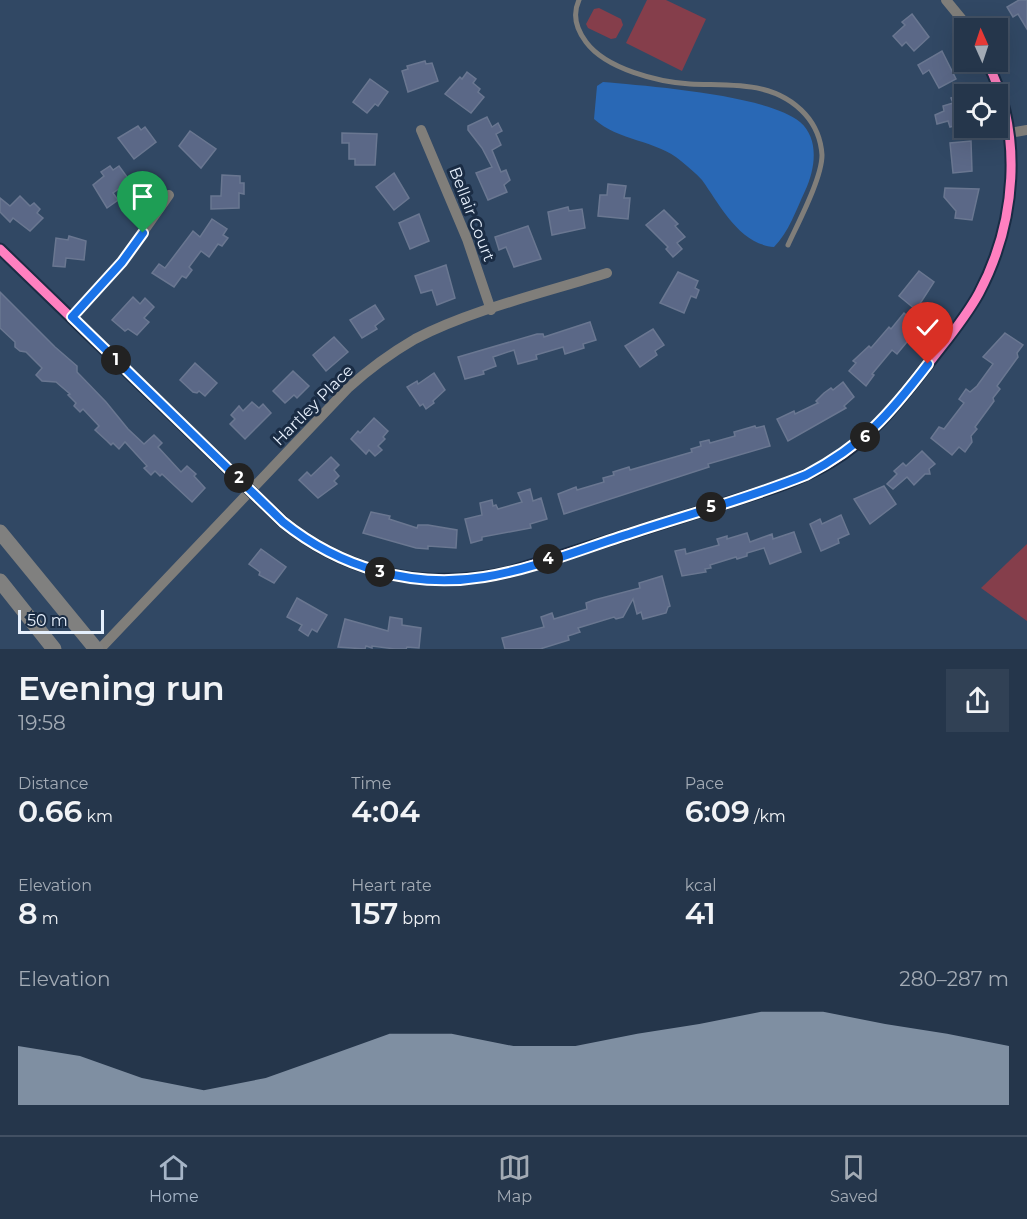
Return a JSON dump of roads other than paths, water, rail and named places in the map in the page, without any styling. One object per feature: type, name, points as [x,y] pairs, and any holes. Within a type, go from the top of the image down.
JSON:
[{"type":"main road","points":[[0,532],[98,649]]},
{"type":"main road","points":[[0,581],[54,649]]},
{"type":"street","points":[[946,0],[961,18]]},
{"type":"street","points":[[0,249],[300,536],[350,562],[400,577],[453,580],[508,572],[806,475],[853,447],[881,423],[928,364],[978,295],[991,268],[1007,216],[1011,173],[1009,133],[999,91],[991,72]]},
{"type":"street","name":"Bellair Court","points":[[421,130],[467,239],[491,310]]},
{"type":"street","points":[[1009,133],[1027,130]]},
{"type":"street","points":[[72,317],[122,262],[169,195]]},
{"type":"street","name":"Hartley Place","points":[[98,649],[348,388],[370,369],[416,339],[443,326],[607,273]]},
{"type":"lane","points":[[579,0],[576,7],[576,20],[580,33],[591,49],[622,68],[658,80],[689,84],[730,84],[762,89],[779,94],[795,104],[812,121],[822,156],[811,192],[788,245]]},
{"type":"water","points":[[603,82],[706,93],[762,105],[800,122],[811,137],[813,146],[811,174],[792,220],[774,247],[751,239],[741,231],[723,211],[702,180],[671,154],[614,132],[594,119],[597,86]]}]
